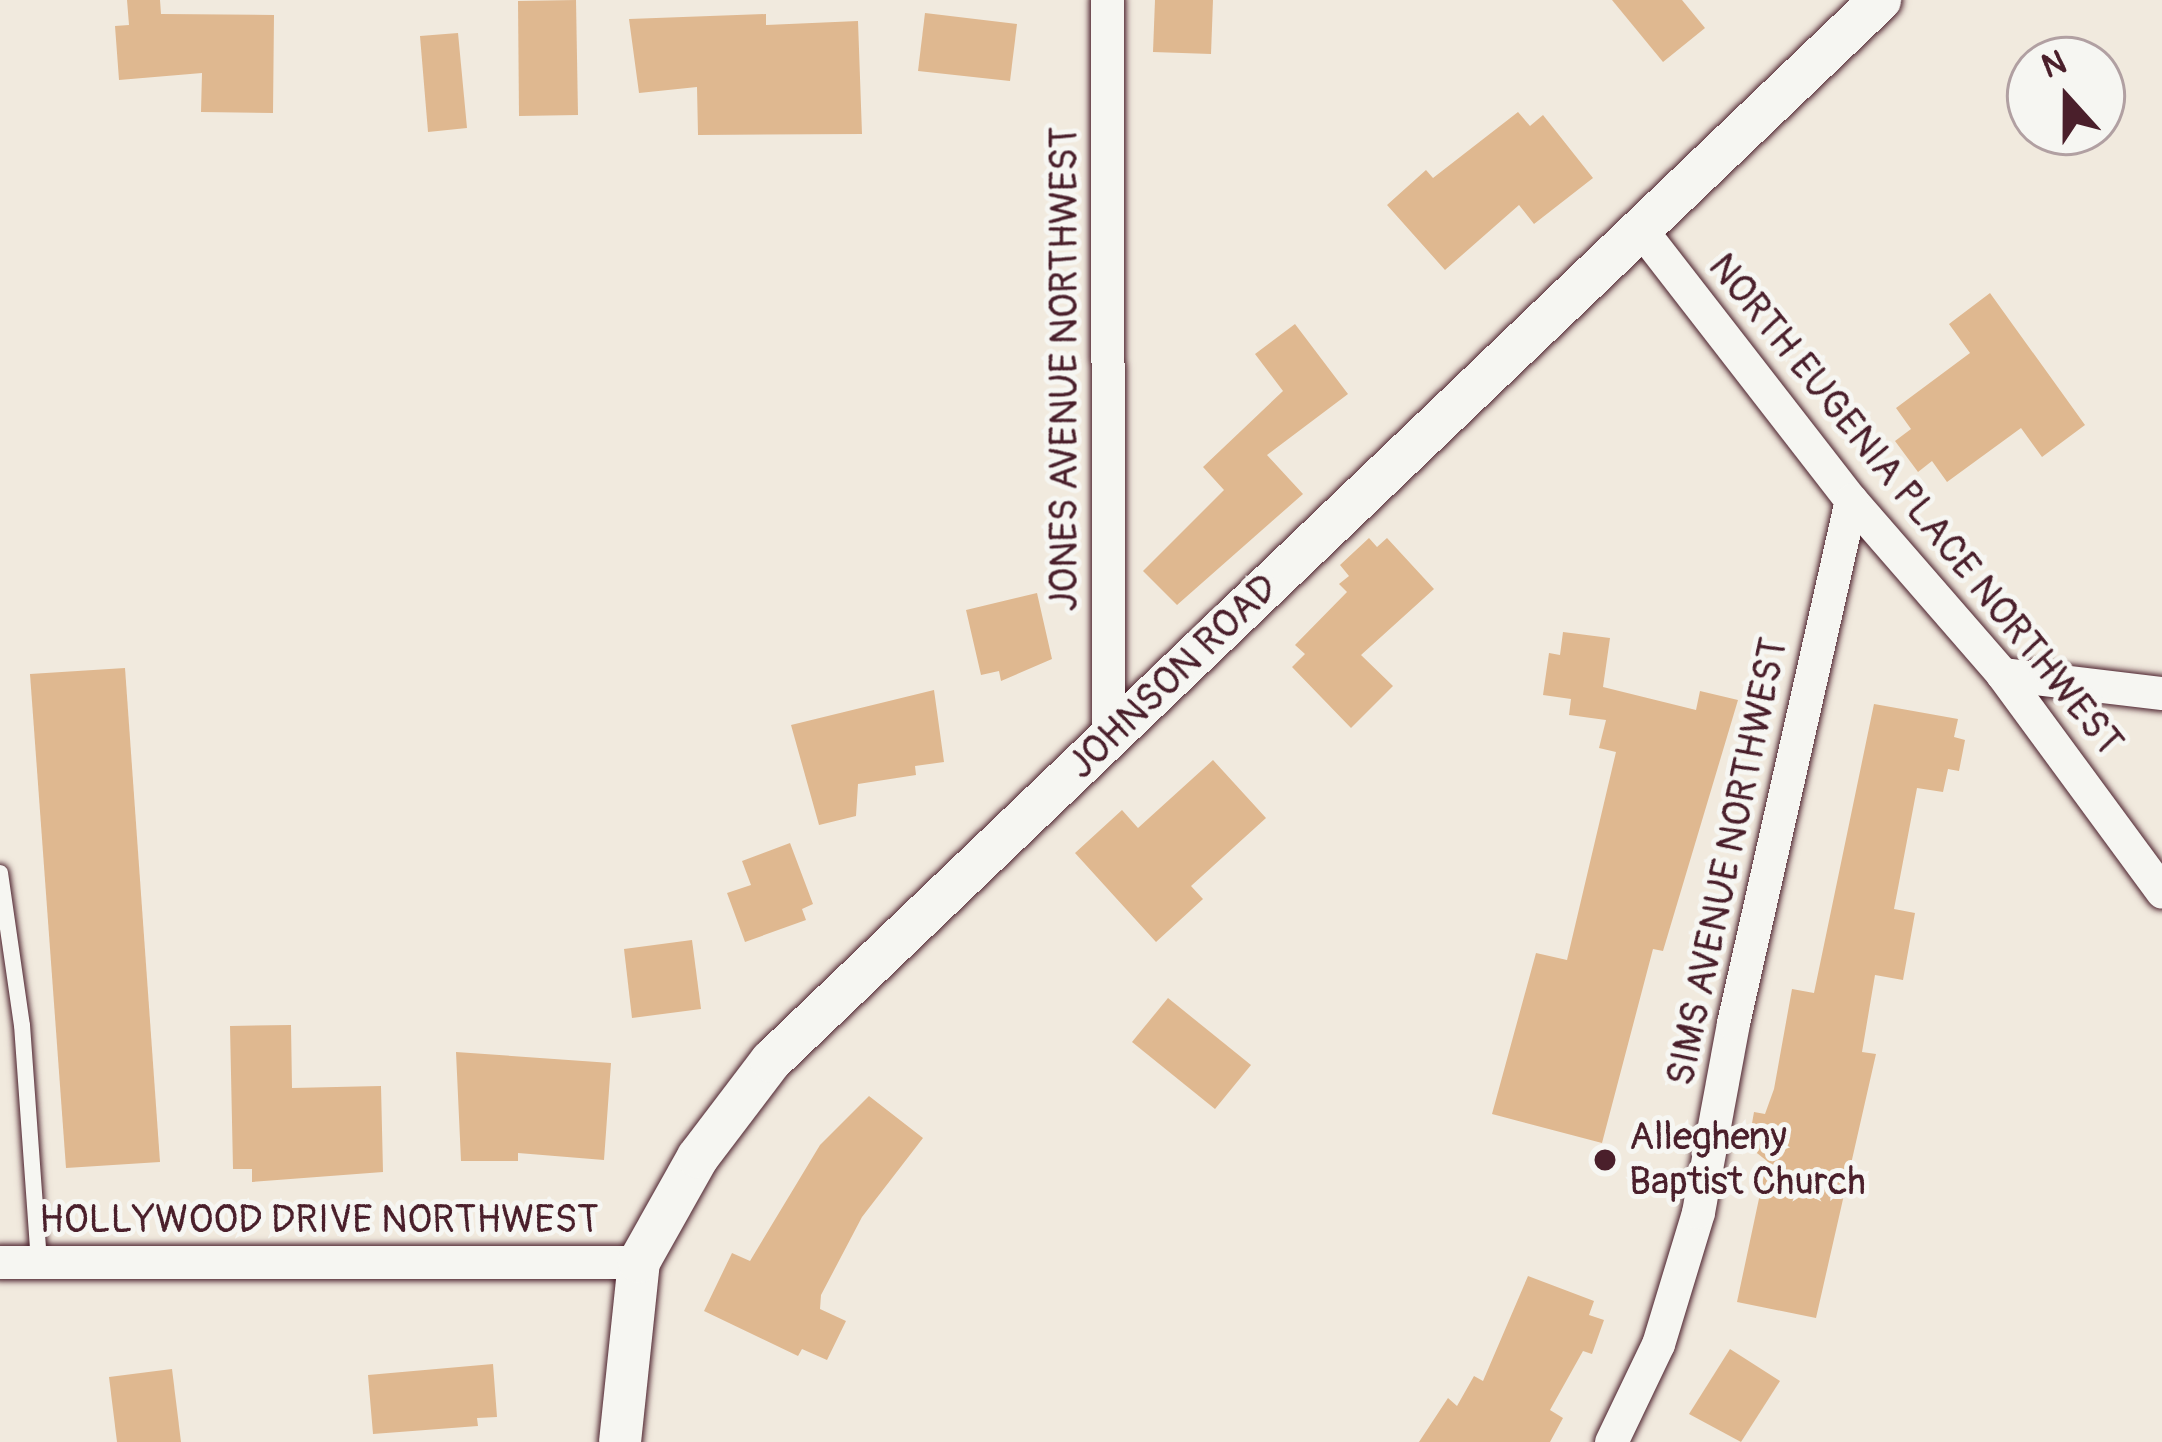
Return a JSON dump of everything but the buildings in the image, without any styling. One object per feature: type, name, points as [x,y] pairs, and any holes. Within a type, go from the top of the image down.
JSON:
[{"type":"street","name":"JONES AVENUE NORTHWEST","points":[[1107,0],[1108,739]]},
{"type":"street","name":"JOHNSON ROAD","points":[[620,1442],[639,1262],[698,1157],[771,1061],[1880,0]]},
{"type":"street","name":"NORTH EUGENIA PLACE NORTHWEST","points":[[1642,231],[1851,500],[2002,674],[2162,892]]},
{"type":"street","name":"SIMS AVENUE NORTHWEST","points":[[1611,1442],[1658,1344],[1698,1211],[1733,1022],[1851,500]]},
{"type":"street","points":[[2002,674],[2162,693]]},
{"type":"street","name":"HOLLYWOOD DRIVE NORTHWEST","points":[[0,1262],[639,1262]]},
{"type":"lane","points":[[0,873],[22,1024],[38,1262]]},
{"type":"place","name":"Allegheny Baptist Church","points":[[1605,1160]]}]
